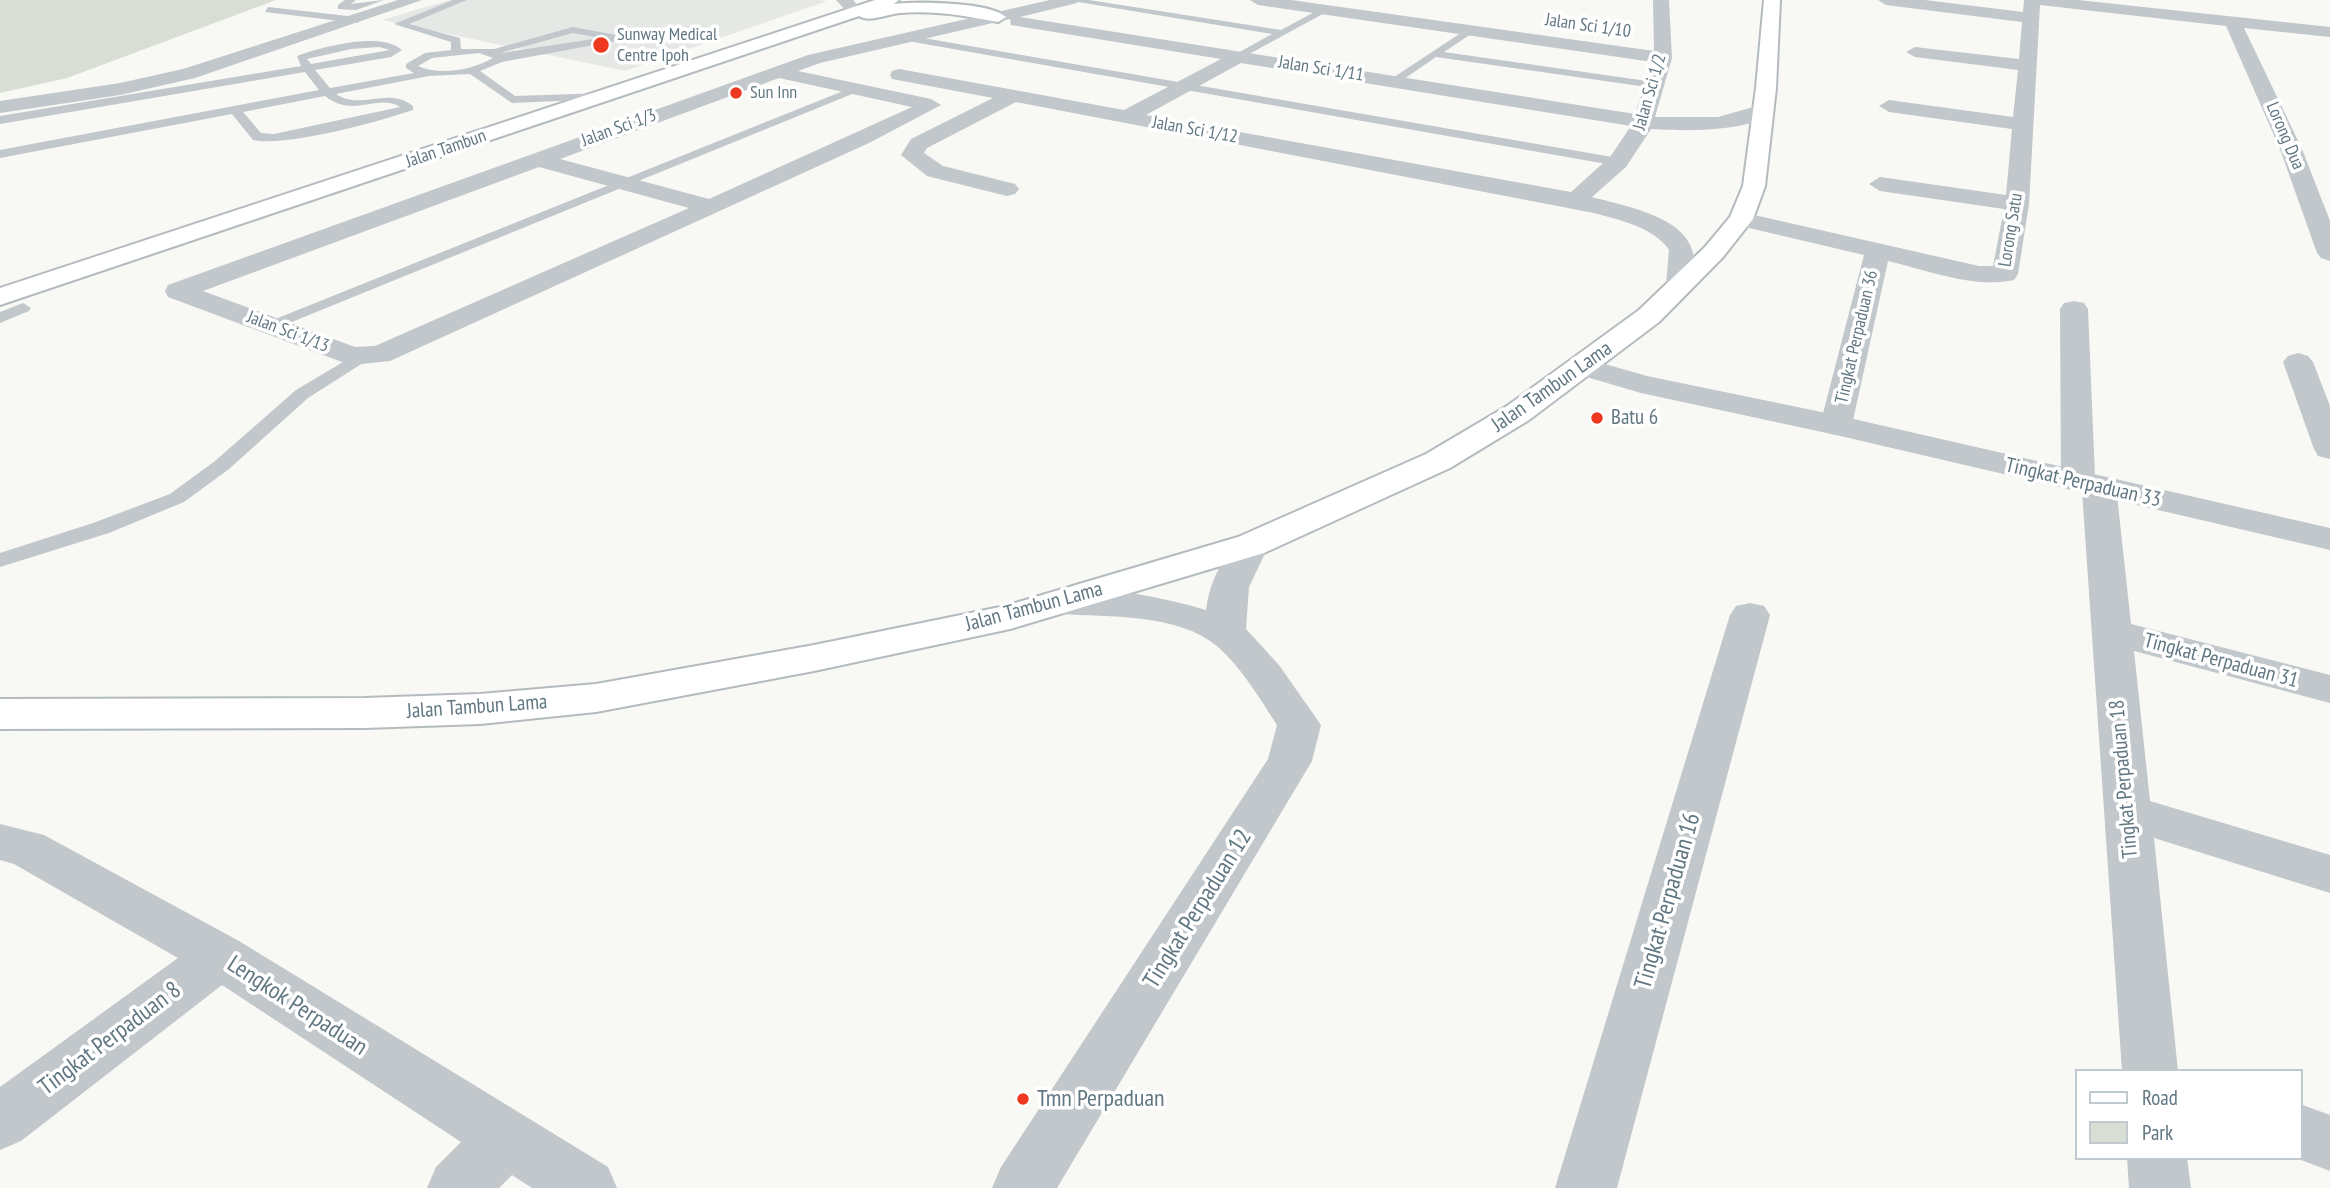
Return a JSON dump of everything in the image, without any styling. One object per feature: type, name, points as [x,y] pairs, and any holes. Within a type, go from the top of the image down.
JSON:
[{"type":"main road","name":"Jalan Tambun","points":[[6,310],[158,259],[309,195],[753,47],[850,6],[891,0]]},
{"type":"main road","name":"Jalan Tambun Lama","points":[[0,714],[363,713],[480,709],[596,698],[814,658],[1010,617],[1251,545],[1438,461],[1518,413],[1584,367],[1649,316],[1679,286],[1736,224],[1754,186],[1764,110],[1772,0]]},
{"type":"main road","points":[[753,47],[903,7],[931,7],[998,18]]},
{"type":"street","points":[[16,128],[121,89],[188,74],[414,0]]},
{"type":"street","name":"Jalan Sci 1/3","points":[[178,291],[814,58],[1071,0]]},
{"type":"street","name":"Jalan Sci 1/10","points":[[1258,0],[1663,58]]},
{"type":"street","name":"Jalan Sci 1/2","points":[[1576,200],[1619,162],[1639,135],[1663,58],[1661,0]]},
{"type":"street","points":[[1886,0],[2033,6],[2330,32]]},
{"type":"street","name":"Lorong Satu","points":[[1736,224],[1878,249],[1979,274],[2005,274],[2017,204],[2033,6]]},
{"type":"street","name":"Jalan Sci 1/11","points":[[998,18],[1644,122],[1697,127],[1734,122],[1764,110]]},
{"type":"street","name":"Lorong Dua","points":[[2233,22],[2291,149],[2330,253]]},
{"type":"street","points":[[1915,52],[2027,66]]},
{"type":"street","points":[[1125,118],[1240,56]]},
{"type":"street","name":"Jalan Sci 1/12","points":[[814,58],[869,76],[1013,96],[1576,200],[1643,220],[1672,236],[1682,250],[1679,286]]},
{"type":"street","points":[[360,357],[380,355],[400,347],[931,107],[869,76],[777,72]]},
{"type":"street","points":[[1007,189],[935,171],[912,155],[919,144],[1013,96]]},
{"type":"street","points":[[1889,106],[2024,125]]},
{"type":"street","points":[[536,159],[712,207]]},
{"type":"street","points":[[1880,184],[2017,204]]},
{"type":"street","name":"Tingkat Perpaduan 36","points":[[1836,425],[1878,249]]},
{"type":"street","name":"Jalan Sci 1/13","points":[[178,291],[360,357]]},
{"type":"street","name":"Tingkat Perpaduan 18","points":[[2074,309],[2089,484],[2111,632],[2150,1069]]},
{"type":"street","points":[[2298,362],[2330,449]]},
{"type":"street","name":"Tingkat Perpaduan 33","points":[[1584,367],[1641,384],[1836,425],[2330,539]]},
{"type":"street","points":[[1226,633],[1225,602],[1231,578],[1251,545]]},
{"type":"street","name":"Tingkat Perpaduan 12","points":[[1023,1188],[1290,761],[1299,725],[1280,693],[1226,633],[1175,615],[1128,605],[1059,602]]},
{"type":"street","name":"Tingkat Perpaduan 16","points":[[1587,1188],[1750,615]]},
{"type":"street","name":"Tingkat Perpaduan 31","points":[[2111,632],[2330,690]]},
{"type":"street","points":[[2127,812],[2330,874]]},
{"type":"street","name":"Lengkok Perpaduan","points":[[0,842],[27,848],[220,956],[586,1188]]},
{"type":"street","name":"Tingkat Perpaduan 8","points":[[0,1122],[220,956]]},
{"type":"street","points":[[2302,1133],[2330,1143]]},
{"type":"street","points":[[458,1188],[505,1139]]},
{"type":"street","points":[[2157,1160],[2160,1188]]},
{"type":"lane","points":[[351,0],[341,7],[356,7],[379,0]]},
{"type":"lane","points":[[456,51],[457,41],[399,24],[462,0]]},
{"type":"lane","points":[[1071,0],[1283,33]]},
{"type":"lane","points":[[1240,56],[1325,9]]},
{"type":"lane","points":[[268,10],[357,20]]},
{"type":"lane","points":[[0,120],[16,128],[235,110],[430,73],[472,70],[496,55],[573,30],[618,37],[496,55],[456,51],[429,55],[412,63],[415,71],[430,73]]},
{"type":"lane","points":[[1394,81],[1470,30]]},
{"type":"lane","points":[[411,38],[437,34]]},
{"type":"lane","points":[[906,38],[1619,162]]},
{"type":"lane","points":[[235,110],[257,137],[274,138],[385,116],[409,108],[403,101],[394,99],[350,104],[341,102],[328,92],[301,58],[327,51],[398,41]]},
{"type":"lane","points":[[1434,54],[1654,85]]},
{"type":"lane","points":[[0,154],[16,128],[309,67]]},
{"type":"lane","points":[[472,70],[512,100],[605,96]]},
{"type":"lane","points":[[271,324],[623,183],[869,76]]},
{"type":"lane","points":[[512,100],[517,125]]},
{"type":"lane","points":[[0,559],[67,540],[177,498],[222,465],[302,394],[360,357]]},
{"type":"shaded area","name":"Sunway Medical Centre Ipoh","points":[[450,0],[827,1],[625,71],[382,20]]},
{"type":"green space","points":[[0,0],[276,0],[67,78],[0,93]]},
{"type":"place","name":"Sunway Medical Centre Ipoh","points":[[601,45]]},
{"type":"place","name":"Sun Inn","points":[[736,93]]},
{"type":"place","name":"Batu 6","points":[[1597,418]]},
{"type":"place","name":"Tmn Perpaduan","points":[[1023,1099]]}]
